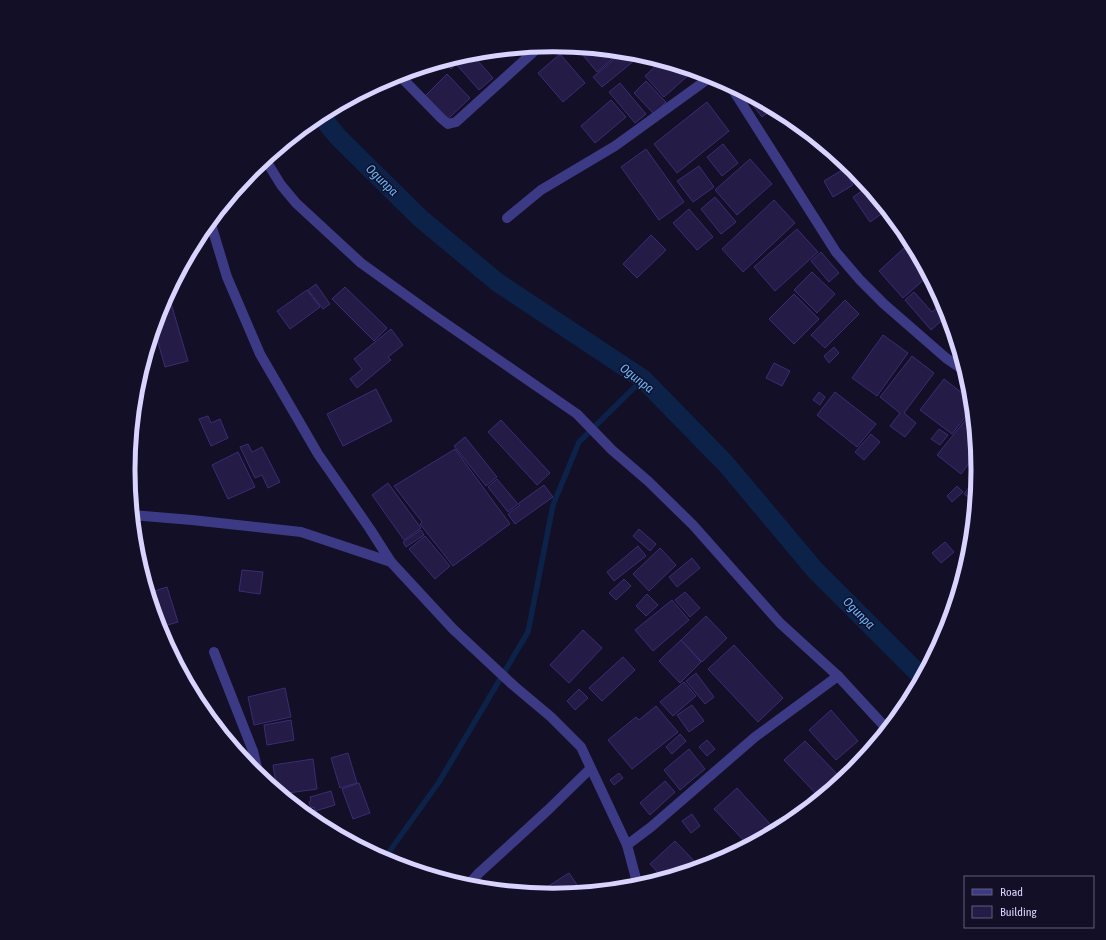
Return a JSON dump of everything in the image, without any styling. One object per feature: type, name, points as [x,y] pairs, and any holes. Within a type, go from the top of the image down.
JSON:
[{"type":"street","points":[[404,80],[448,124],[456,122],[533,53]]},
{"type":"street","points":[[507,218],[541,190],[615,146],[705,81]]},
{"type":"street","points":[[736,94],[836,252],[855,275],[884,304],[946,358],[958,365]]},
{"type":"street","points":[[268,164],[281,185],[296,203],[361,263],[576,414],[612,450],[648,481],[693,526],[780,623],[838,676],[883,726]]},
{"type":"street","points":[[212,228],[227,277],[260,354],[318,454],[391,562],[453,629],[513,685],[551,717],[580,747],[627,845],[636,880]]},
{"type":"street","points":[[138,515],[301,532],[391,562]]},
{"type":"street","points":[[214,652],[253,751],[256,765]]},
{"type":"street","points":[[627,845],[651,827],[755,737],[838,676]]},
{"type":"street","points":[[472,880],[590,769]]},
{"type":"building","points":[[581,53],[615,57],[597,72]]},
{"type":"building","points":[[560,54],[585,83],[563,102],[538,73]]},
{"type":"building","points":[[617,57],[635,60],[602,87],[593,77]]},
{"type":"building","points":[[476,59],[493,78],[479,90],[457,65],[460,63]]},
{"type":"building","points":[[456,63],[451,69],[447,65]]},
{"type":"building","points":[[657,65],[689,75],[664,97],[645,76]]},
{"type":"building","points":[[447,74],[470,98],[448,119],[425,96]]},
{"type":"building","points":[[646,81],[666,102],[654,114],[634,93]]},
{"type":"building","points":[[620,83],[646,114],[635,123],[609,92]]},
{"type":"building","points":[[611,100],[626,117],[595,143],[581,126]]},
{"type":"building","points":[[707,102],[729,131],[677,173],[654,144]]},
{"type":"building","points":[[750,102],[769,112],[762,117]]},
{"type":"building","points":[[723,144],[738,163],[722,176],[707,157]]},
{"type":"building","points":[[646,149],[684,202],[659,220],[621,167]]},
{"type":"building","points":[[750,159],[772,184],[737,215],[715,190]]},
{"type":"building","points":[[699,166],[714,187],[693,202],[677,181]]},
{"type":"building","points":[[844,169],[853,185],[833,197],[824,181]]},
{"type":"building","points":[[863,190],[883,213],[870,222],[853,197]]},
{"type":"building","points":[[715,197],[736,222],[721,234],[701,209]]},
{"type":"building","points":[[774,200],[795,223],[743,272],[722,249]]},
{"type":"building","points":[[689,209],[713,237],[697,250],[673,223]]},
{"type":"building","points":[[797,229],[818,252],[775,291],[754,267]]},
{"type":"building","points":[[651,235],[666,250],[637,278],[623,264]]},
{"type":"building","points":[[904,248],[915,260],[925,279],[903,298],[879,271]]},
{"type":"building","points":[[821,252],[839,273],[829,282],[811,261]]},
{"type":"building","points":[[812,272],[835,294],[817,313],[794,290]]},
{"type":"building","points":[[316,284],[330,304],[323,309],[308,290]]},
{"type":"building","points":[[345,287],[387,328],[374,341],[332,299]]},
{"type":"building","points":[[307,290],[320,307],[290,329],[277,311]]},
{"type":"building","points":[[914,292],[932,312],[938,307],[943,320],[931,330],[905,300]]},
{"type":"building","points":[[794,294],[819,319],[794,344],[769,319]]},
{"type":"building","points":[[845,300],[859,314],[825,348],[811,335]]},
{"type":"building","points":[[171,302],[188,361],[165,367],[157,337]]},
{"type":"building","points":[[391,329],[403,345],[388,357],[391,360],[357,388],[350,379],[362,369],[354,359]]},
{"type":"building","points":[[883,335],[908,353],[877,396],[852,378]]},
{"type":"building","points":[[834,347],[839,353],[829,363],[824,356]]},
{"type":"building","points":[[912,356],[934,373],[904,413],[916,423],[905,437],[890,426],[900,413],[880,397]]},
{"type":"building","points":[[774,363],[790,371],[782,386],[766,378]]},
{"type":"building","points":[[944,379],[964,395],[967,415],[952,434],[920,410]]},
{"type":"building","points":[[376,389],[392,421],[343,446],[327,414]]},
{"type":"building","points":[[819,392],[825,397],[820,405],[813,400]]},
{"type":"building","points":[[835,392],[876,424],[857,447],[817,415]]},
{"type":"building","points":[[208,416],[211,423],[220,419],[228,438],[211,446],[199,419]]},
{"type":"building","points":[[967,418],[971,461],[961,474],[937,455]]},
{"type":"building","points":[[501,420],[550,473],[537,485],[488,432]]},
{"type":"building","points":[[939,429],[948,435],[940,445],[931,439]]},
{"type":"building","points":[[871,434],[880,442],[864,460],[855,452]]},
{"type":"building","points":[[465,437],[497,477],[486,486],[454,446]]},
{"type":"building","points":[[248,444],[252,452],[262,447],[280,482],[268,488],[262,475],[255,478],[240,447]]},
{"type":"building","points":[[455,449],[510,524],[453,566],[420,524],[422,522],[394,486]]},
{"type":"building","points":[[238,452],[255,487],[228,499],[212,465]]},
{"type":"building","points":[[497,479],[518,504],[508,512],[488,487]]},
{"type":"building","points":[[388,483],[421,528],[404,540],[372,495]]},
{"type":"building","points":[[544,485],[553,497],[515,524],[508,514],[520,505],[519,503]]},
{"type":"building","points":[[970,485],[970,498],[964,494]]},
{"type":"building","points":[[957,486],[963,492],[952,502],[947,496]]},
{"type":"building","points":[[639,529],[656,544],[650,551],[633,536]]},
{"type":"building","points":[[421,530],[424,535],[406,547],[403,542]]},
{"type":"building","points":[[425,536],[450,566],[435,579],[409,549]]},
{"type":"building","points":[[945,542],[954,552],[941,563],[932,553]]},
{"type":"building","points":[[638,546],[646,556],[614,581],[607,572]]},
{"type":"building","points":[[660,548],[676,565],[649,591],[633,574]]},
{"type":"building","points":[[692,558],[700,568],[677,587],[669,577]]},
{"type":"building","points":[[242,570],[263,572],[260,594],[239,591]]},
{"type":"building","points":[[624,579],[631,586],[616,600],[609,593]]},
{"type":"building","points":[[167,587],[178,622],[165,626],[153,591]]},
{"type":"building","points":[[685,592],[700,608],[690,617],[675,600]]},
{"type":"building","points":[[647,594],[658,605],[646,616],[636,606]]},
{"type":"building","points":[[672,600],[689,620],[653,651],[635,630]]},
{"type":"building","points":[[706,616],[727,638],[702,662],[681,640]]},
{"type":"building","points":[[583,630],[602,648],[569,683],[550,665]]},
{"type":"building","points":[[681,640],[701,662],[680,683],[659,661]]},
{"type":"building","points":[[734,645],[783,698],[758,722],[708,669]]},
{"type":"building","points":[[623,657],[635,670],[602,701],[589,688]]},
{"type":"building","points":[[696,673],[714,697],[705,704],[686,681]]},
{"type":"building","points":[[684,682],[696,696],[673,716],[660,702]]},
{"type":"building","points":[[285,688],[291,717],[254,725],[248,697]]},
{"type":"building","points":[[579,689],[588,698],[575,710],[567,701]]},
{"type":"building","points":[[692,705],[704,721],[689,732],[677,715]]},
{"type":"building","points":[[656,706],[678,732],[632,769],[608,740],[636,717],[639,720]]},
{"type":"building","points":[[831,710],[858,741],[836,760],[809,730]]},
{"type":"building","points":[[291,720],[294,740],[267,745],[264,725]]},
{"type":"building","points":[[222,721],[224,728],[221,724],[219,722]]},
{"type":"building","points":[[680,734],[686,741],[672,754],[666,747]]},
{"type":"building","points":[[707,740],[715,749],[707,756],[699,747]]},
{"type":"building","points":[[805,741],[839,775],[816,794],[784,760]]},
{"type":"building","points":[[689,749],[705,769],[680,790],[664,770]]},
{"type":"building","points":[[348,753],[357,783],[340,788],[331,758]]},
{"type":"building","points":[[313,759],[317,789],[288,793],[276,783],[273,765]]},
{"type":"building","points":[[619,773],[623,778],[614,785],[610,780]]},
{"type":"building","points":[[665,781],[675,792],[650,815],[640,803]]},
{"type":"building","points":[[359,783],[370,813],[353,819],[342,789]]},
{"type":"building","points":[[737,788],[771,825],[765,830],[745,841],[714,809]]},
{"type":"building","points":[[331,791],[335,805],[315,811],[314,807],[311,808],[309,802],[311,801],[310,797]]},
{"type":"building","points":[[692,814],[700,826],[691,833],[682,821]]},
{"type":"building","points":[[675,841],[696,863],[660,874],[650,864]]},
{"type":"building","points":[[569,873],[579,887],[553,888],[547,887]]},
{"type":"waterway","name":"Ogunpa","points":[[324,120],[338,137],[420,218],[497,282],[643,379],[726,464],[815,570],[918,673]]},
{"type":"waterway","points":[[388,854],[439,782],[528,632],[553,505],[579,442],[643,379]]}]
